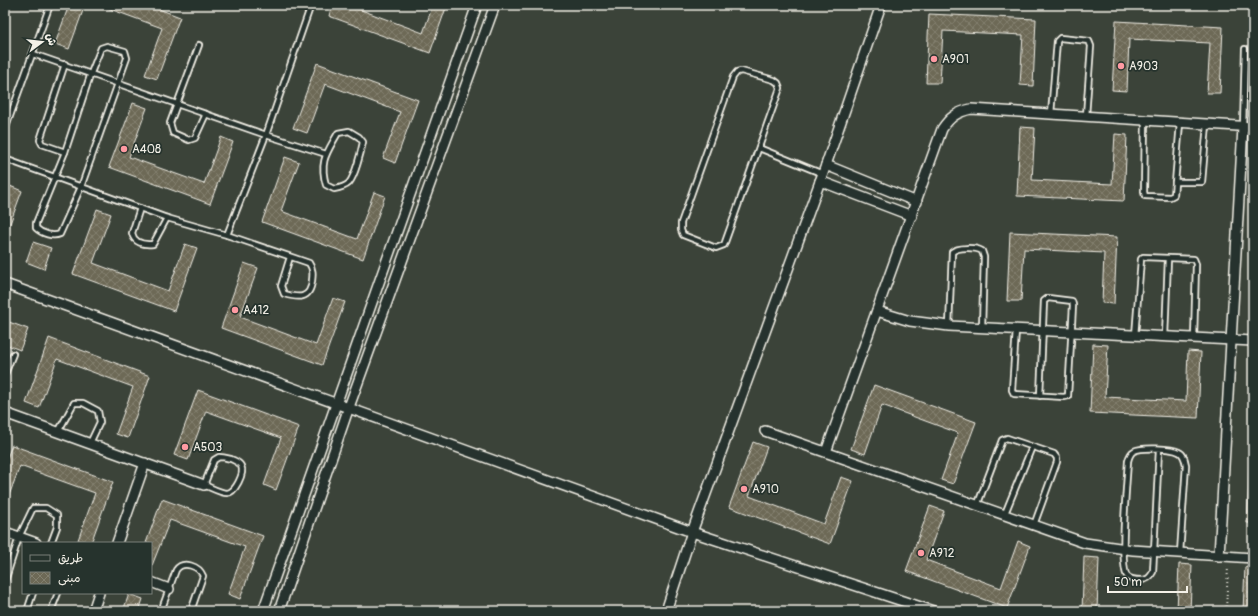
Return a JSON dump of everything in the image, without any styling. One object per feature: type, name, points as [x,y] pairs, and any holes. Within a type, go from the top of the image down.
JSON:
[{"type":"street","points":[[263,611],[477,5]]},
{"type":"street","points":[[278,611],[349,408],[495,5]]},
{"type":"street","points":[[666,611],[692,532],[823,173],[881,5]]},
{"type":"street","points":[[826,452],[942,129],[949,118],[959,112],[971,109],[1253,127]]},
{"type":"street","points":[[1224,556],[1231,340],[1243,127]]},
{"type":"street","points":[[823,173],[917,202]]},
{"type":"street","points":[[823,173],[912,216]]},
{"type":"street","points":[[5,284],[692,532],[933,611]]},
{"type":"street","points":[[877,311],[910,321],[948,326],[1253,341]]},
{"type":"street","points":[[5,412],[204,484]]},
{"type":"street","points":[[766,431],[1004,516],[1085,543],[1124,549],[1253,558]]},
{"type":"street","points":[[117,542],[145,463]]},
{"type":"street","points":[[5,532],[33,542]]},
{"type":"street","points":[[152,582],[169,589]]},
{"type":"street","points":[[93,611],[99,594]]},
{"type":"lane","points":[[5,130],[50,5]]},
{"type":"lane","points":[[227,235],[266,135],[311,5]]},
{"type":"lane","points":[[1051,114],[1057,41],[1060,38],[1089,41],[1091,46],[1086,116]]},
{"type":"lane","points":[[199,45],[170,123],[173,133],[189,140],[195,138],[206,114]]},
{"type":"lane","points":[[107,46],[125,51],[127,58],[81,187],[60,234],[56,236],[40,232],[36,228],[36,223],[65,152],[91,73],[101,48],[107,46]]},
{"type":"lane","points":[[1243,127],[1245,49]]},
{"type":"lane","points":[[33,54],[266,135],[326,154]]},
{"type":"lane","points":[[65,64],[40,140],[42,144],[65,152]]},
{"type":"lane","points":[[737,72],[774,80],[778,83],[780,88],[758,148],[724,245],[716,248],[683,235],[681,223],[733,77],[737,72]]},
{"type":"lane","points":[[1145,120],[1145,196],[1170,197],[1174,195],[1180,122]]},
{"type":"lane","points":[[1175,182],[1202,182],[1207,124]]},
{"type":"lane","points":[[349,131],[360,137],[363,142],[350,182],[342,188],[334,189],[326,184],[322,172],[326,154],[338,133],[349,131]]},
{"type":"lane","points":[[758,148],[823,173]]},
{"type":"lane","points":[[5,159],[167,218],[227,235],[309,263],[313,269],[311,289],[306,294],[298,298],[284,294],[281,286],[290,257]]},
{"type":"lane","points":[[140,208],[132,233],[133,238],[138,242],[153,244],[167,218]]},
{"type":"lane","points":[[948,326],[952,252],[955,249],[978,248],[982,251],[984,257],[982,328]]},
{"type":"lane","points":[[1135,336],[1141,259],[1143,257],[1194,259],[1194,339]]},
{"type":"lane","points":[[1165,337],[1168,258]]},
{"type":"lane","points":[[1016,330],[1012,390],[1014,394],[1040,396],[1068,396],[1072,333],[1072,301],[1048,298],[1044,301],[1040,396]]},
{"type":"lane","points":[[5,374],[13,354]]},
{"type":"lane","points":[[58,432],[74,403],[83,403],[98,411],[100,422],[90,443]]},
{"type":"lane","points":[[977,506],[1002,440],[1007,438],[1054,454],[1057,458],[1034,526]]},
{"type":"lane","points":[[1004,516],[1032,447]]},
{"type":"lane","points":[[1159,449],[1153,572],[1150,578],[1132,580],[1128,578],[1125,572],[1124,549],[1128,461],[1130,455],[1135,450],[1142,448],[1159,449],[1180,452],[1185,458],[1186,465],[1180,553]]},
{"type":"lane","points":[[219,457],[225,457],[238,462],[242,467],[242,473],[234,490],[231,492],[225,493],[204,484],[214,460],[219,457]]},
{"type":"lane","points":[[5,581],[19,537],[33,508],[46,508],[57,515],[57,527],[51,542]]},
{"type":"lane","points":[[161,611],[176,570],[180,566],[188,565],[201,571],[203,579],[191,611]]},
{"type":"lane","points":[[27,611],[33,594]]},
{"type":"lane","points":[[51,611],[58,594]]},
{"type":"path","points":[[1224,556],[1226,611]]},
{"type":"building","points":[[69,5],[85,5],[69,49],[55,44]]},
{"type":"building","points":[[99,5],[148,5],[180,17],[157,79],[145,75],[162,28]]},
{"type":"building","points":[[332,5],[348,5],[423,33],[433,5],[447,5],[430,53],[329,16]]},
{"type":"building","name":"A901","points":[[929,14],[1036,19],[1033,86],[1020,85],[1023,35],[943,31],[940,83],[926,83]]},
{"type":"building","name":"A903","points":[[1116,21],[1223,27],[1220,93],[1207,93],[1210,43],[1129,39],[1127,91],[1112,90]]},
{"type":"building","points":[[317,63],[418,100],[395,163],[383,158],[400,112],[325,84],[307,133],[293,128]]},
{"type":"building","name":"A408","points":[[133,103],[147,108],[129,157],[204,184],[221,137],[233,142],[210,204],[109,167]]},
{"type":"building","points":[[1020,127],[1035,128],[1032,180],[1112,184],[1115,134],[1127,135],[1124,201],[1017,196]]},
{"type":"building","points":[[285,157],[299,162],[281,211],[357,239],[374,192],[385,196],[363,259],[262,222]]},
{"type":"building","points":[[10,186],[22,191],[5,237],[5,199]]},
{"type":"building","points":[[97,209],[111,214],[93,263],[168,291],[185,244],[197,248],[174,311],[73,274]]},
{"type":"building","points":[[1010,232],[1117,237],[1114,304],[1102,303],[1104,253],[1024,249],[1021,301],[1007,301]]},
{"type":"building","points":[[33,242],[51,248],[44,269],[26,262]]},
{"type":"building","name":"A412","points":[[244,263],[258,268],[240,317],[316,345],[333,298],[345,302],[322,365],[221,328]]},
{"type":"building","points":[[9,322],[28,329],[20,350],[5,344],[5,331]]},
{"type":"building","points":[[49,338],[150,376],[128,438],[116,434],[133,387],[57,359],[39,408],[26,403]]},
{"type":"building","points":[[1093,344],[1108,345],[1105,397],[1186,401],[1188,351],[1201,352],[1198,418],[1090,413]]},
{"type":"building","points":[[874,385],[976,422],[953,484],[941,480],[958,433],[882,405],[865,454],[851,449]]},
{"type":"building","name":"A503","points":[[198,390],[299,427],[276,490],[264,485],[281,438],[206,411],[188,460],[174,455]]},
{"type":"building","name":"A910","points":[[753,442],[767,447],[749,496],[824,524],[841,477],[853,481],[830,544],[729,507]]},
{"type":"building","points":[[12,445],[113,482],[91,542],[78,540],[95,493],[20,466],[5,506],[5,463]]},
{"type":"building","points":[[1250,454],[1253,454],[1253,523],[1247,523]]},
{"type":"building","points":[[162,499],[263,536],[240,599],[228,594],[245,547],[170,520],[152,565],[152,542],[146,542]]},
{"type":"building","name":"A912","points":[[930,506],[944,511],[926,560],[1001,588],[1018,541],[1030,546],[1007,608],[906,571]]},
{"type":"building","points":[[1084,557],[1099,558],[1097,610],[1119,611],[1082,611]]},
{"type":"building","points":[[1179,564],[1192,565],[1190,611],[1177,611]]},
{"type":"building","points":[[1245,567],[1253,568],[1253,611],[1243,611]]},
{"type":"building","points":[[129,594],[143,599],[139,611],[123,611]]},
{"type":"place","name":"A901","points":[[934,59]]},
{"type":"place","name":"A903","points":[[1121,66]]},
{"type":"place","name":"A408","points":[[124,149]]},
{"type":"place","name":"A412","points":[[235,310]]},
{"type":"place","name":"A503","points":[[185,447]]},
{"type":"place","name":"A910","points":[[744,489]]},
{"type":"place","name":"A912","points":[[921,553]]}]
